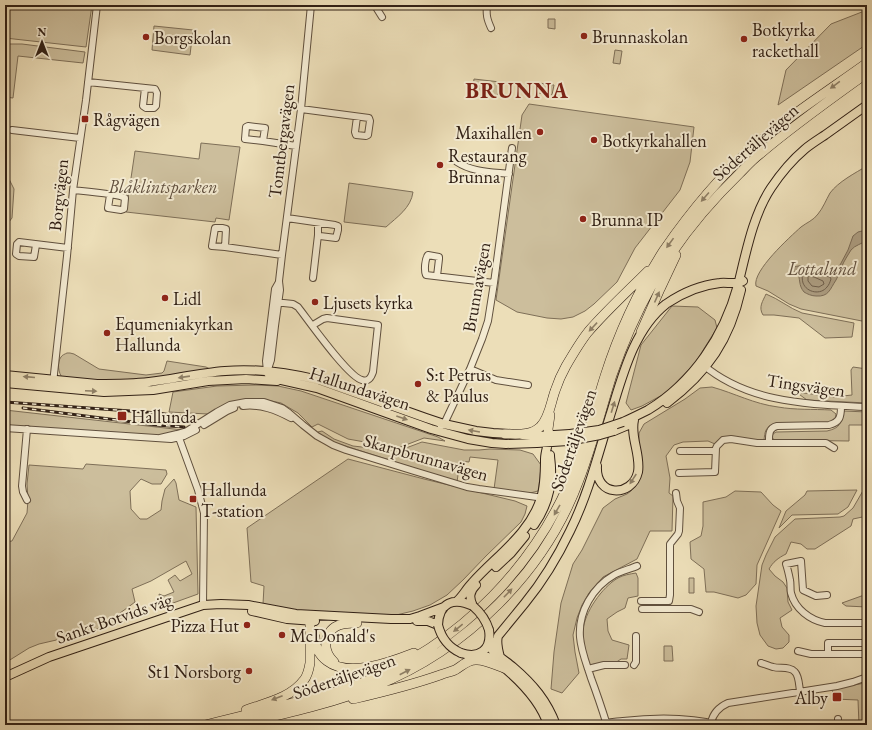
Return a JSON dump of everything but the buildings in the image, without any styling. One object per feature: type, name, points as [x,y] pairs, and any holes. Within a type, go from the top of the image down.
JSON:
[{"type":"highway","name":"Södertäljevägen","points":[[656,263],[698,205],[725,174],[751,149],[786,121],[867,63]]},
{"type":"highway","name":"Södertäljevägen","points":[[237,725],[334,700],[375,686],[403,674],[444,649],[469,630],[495,607],[517,584],[538,556],[552,536],[566,509],[580,476],[612,376],[623,347],[638,312],[670,255],[704,211],[758,156],[792,128],[867,73]]},
{"type":"highway","points":[[641,332],[660,289],[690,229]]},
{"type":"highway","points":[[505,434],[523,434],[534,432],[540,428],[545,422],[565,367],[584,337],[656,263]]},
{"type":"highway","points":[[204,725],[332,694],[386,673],[414,658],[437,643],[470,618],[511,578],[528,556],[560,505],[583,449],[616,345],[632,309],[656,263]]},
{"type":"highway","points":[[549,439],[548,429],[551,406]]},
{"type":"highway","points":[[312,619],[315,644],[320,655],[333,666],[341,668],[363,668],[388,662],[437,643]]},
{"type":"highway","points":[[204,725],[283,696],[294,690],[305,680],[310,662],[312,619]]},
{"type":"highway","points":[[341,668],[334,663],[327,653],[325,646],[326,640],[331,630],[336,626],[356,623]]},
{"type":"highway","points":[[442,674],[456,665],[464,654]]},
{"type":"highway","points":[[289,712],[319,708],[394,689],[453,671],[469,661],[486,661],[504,668]]},
{"type":"main road","name":"Hallundavägen","points":[[267,372],[273,378],[317,388],[431,428],[480,441],[507,444],[549,439],[585,439],[614,431],[634,423],[650,415],[679,394],[716,353],[727,332],[738,304],[741,270],[750,238],[757,216],[771,188],[792,161],[807,148],[867,105]]},
{"type":"main road","name":"Hallundavägen","points":[[5,384],[128,384],[223,371],[244,370],[267,372],[319,380],[444,424],[476,431],[538,436],[549,439],[566,439],[623,422],[648,410],[703,366],[706,356],[726,319],[741,282]]},
{"type":"main road","points":[[500,657],[497,644],[498,636],[540,584],[570,531],[598,458],[621,382],[641,332],[652,318],[667,304],[687,292],[709,285],[741,282]]},
{"type":"main road","points":[[709,285],[720,285],[729,288],[732,295],[730,307]]},
{"type":"main road","name":"Hallundavägen","points":[[5,375],[86,391],[121,392],[153,390],[208,381],[231,375],[262,375],[267,372]]},
{"type":"main road","name":"Hallundavägen","points":[[208,381],[246,380],[288,382]]},
{"type":"main road","points":[[598,458],[598,476],[600,482],[607,489],[623,490],[634,481],[638,472],[634,420],[638,415]]},
{"type":"main road","points":[[614,431],[628,434],[635,442]]},
{"type":"main road","points":[[466,603],[473,588],[519,544],[540,516],[544,498],[546,448],[549,439]]},
{"type":"main road","points":[[549,439],[551,467]]},
{"type":"main road","points":[[556,725],[548,706],[535,689],[524,676],[491,648],[486,620],[482,615],[466,603],[462,596],[472,582],[508,548],[524,530],[544,498],[549,493],[553,447],[566,439]]},
{"type":"main road","points":[[507,444],[536,447],[542,452],[545,459]]},
{"type":"main road","points":[[466,603],[452,602],[444,607],[439,615],[438,625],[445,641],[451,647],[464,654],[479,654],[494,659],[532,695],[542,709],[548,725]]},
{"type":"main road","name":"Sankt Botvids väg","points":[[5,677],[50,657],[202,605],[221,604],[248,606],[312,619],[356,623],[395,623],[423,620],[433,622],[438,625]]},
{"type":"main road","name":"Sankt Botvids väg","points":[[312,619],[401,619],[420,616],[444,607]]},
{"type":"main road","points":[[479,654],[486,648],[490,636],[509,622]]},
{"type":"street","name":"Borgvägen","points":[[53,384],[73,190],[97,5]]},
{"type":"street","name":"Tomtbergavägen","points":[[267,372],[276,302],[280,290],[279,281],[282,255],[302,109],[311,5]]},
{"type":"street","points":[[377,5],[382,17]]},
{"type":"street","points":[[487,5],[486,15],[491,28]]},
{"type":"street","points":[[88,82],[145,88]]},
{"type":"street","points":[[302,109],[357,117]]},
{"type":"street","points":[[12,130],[80,138]]},
{"type":"street","points":[[264,141],[296,146]]},
{"type":"street","name":"Brunnavägen","points":[[444,424],[470,369],[488,320],[512,148]]},
{"type":"street","points":[[457,162],[470,169],[509,174]]},
{"type":"street","points":[[73,190],[110,195]]},
{"type":"street","points":[[287,218],[338,226],[336,238],[318,235]]},
{"type":"street","points":[[313,278],[318,223]]},
{"type":"street","points":[[36,244],[68,248]]},
{"type":"street","points":[[225,247],[282,255]]},
{"type":"street","points":[[437,276],[494,283]]},
{"type":"street","points":[[276,302],[292,304],[298,307],[347,369],[360,380],[368,380],[371,377],[373,372],[378,326],[327,318],[313,325]]},
{"type":"street","points":[[244,370],[257,370],[264,366],[268,361],[278,370],[304,377]]},
{"type":"street","name":"Tingsvägen","points":[[703,366],[735,386],[765,397],[788,402],[867,407]]},
{"type":"street","points":[[470,369],[496,380],[528,385]]},
{"type":"street","points":[[769,443],[769,436],[773,427],[829,426],[836,423],[840,418],[841,406]]},
{"type":"street","name":"Skarpbrunnavägen","points":[[5,428],[171,439],[189,434],[236,407],[264,407],[281,412],[326,441],[346,450],[457,484],[479,489],[544,498]]},
{"type":"street","points":[[431,428],[444,424],[450,434]]},
{"type":"street","points":[[27,429],[22,486],[27,500]]},
{"type":"street","points":[[178,436],[203,505],[202,605]]},
{"type":"street","points":[[679,473],[715,472],[715,451],[720,443],[726,439],[757,443],[826,443],[834,448]]},
{"type":"street","points":[[680,451],[715,451]]},
{"type":"street","points":[[641,602],[669,601],[670,544],[679,531],[680,508],[676,493]]},
{"type":"street","points":[[827,595],[816,596],[803,590],[801,561],[786,564],[790,579],[791,593],[801,610],[808,616],[819,622],[825,623],[867,623]]},
{"type":"street","points":[[608,724],[582,650],[580,625],[585,608],[595,591],[614,575],[637,566]]},
{"type":"street","points":[[642,609],[691,609],[699,612]]},
{"type":"street","points":[[634,665],[636,662],[636,636]]},
{"type":"street","points":[[828,654],[828,643],[867,643]]},
{"type":"street","points":[[798,651],[811,654],[867,654]]},
{"type":"street","points":[[761,663],[774,668],[788,668],[796,673],[800,691]]},
{"type":"street","points":[[588,669],[604,665],[625,665]]},
{"type":"street","points":[[711,722],[713,715],[718,708],[728,703],[846,684],[867,677]]},
{"type":"street","points":[[596,725],[628,720],[653,719],[694,720],[721,725]]},
{"type":"green space","points":[[5,5],[92,5],[86,47],[5,38]]},
{"type":"green space","points":[[867,10],[867,44],[778,105],[786,70],[831,24]]},
{"type":"green space","points":[[548,19],[555,19],[555,29],[548,28]]},
{"type":"green space","points":[[154,26],[193,30],[190,55],[152,50]]},
{"type":"green space","points":[[5,44],[22,44],[85,52],[83,63],[18,56],[13,98],[5,97]]},
{"type":"green space","points":[[615,50],[622,51],[620,64],[613,63]]},
{"type":"green space","points":[[474,79],[500,82],[497,98],[472,95]]},
{"type":"green space","points":[[538,83],[554,85],[552,95],[537,93]]},
{"type":"green space","name":"Brunna IP","points":[[529,104],[694,127],[690,162],[680,190],[635,248],[617,282],[594,304],[585,311],[573,317],[561,319],[547,318],[517,312],[496,300],[522,115]]},
{"type":"green space","name":"Blåklintsparken","points":[[201,143],[240,147],[229,220],[216,218],[215,222],[126,212],[135,151],[199,159]]},
{"type":"green space","name":"Lottalund","points":[[867,166],[867,322],[801,309],[756,286],[756,280],[766,263],[801,227],[816,216],[833,189],[847,178]]},
{"type":"green space","points":[[5,171],[14,189],[12,218],[5,227]]},
{"type":"green space","points":[[349,183],[413,192],[412,198],[399,216],[386,227],[344,222]]},
{"type":"green space","points":[[766,294],[802,313],[854,323],[852,337],[825,338],[799,318],[763,315],[761,307]]},
{"type":"green space","points":[[672,306],[698,307],[715,320],[717,328],[695,363],[666,393],[642,406],[631,410],[626,403],[641,345]]},
{"type":"green space","points":[[67,353],[74,354],[99,369],[146,375],[162,373],[167,361],[206,367],[210,369],[153,378],[103,381],[63,378],[59,371],[59,362],[61,356]]},
{"type":"green space","points":[[853,367],[867,369],[867,403],[807,400],[796,392],[834,397],[852,395],[851,370]]},
{"type":"green space","points":[[217,386],[278,386],[301,391],[438,437],[445,441],[424,438],[398,448],[348,439],[318,424],[312,427],[298,413],[281,403],[262,399],[249,399],[208,414],[169,412],[173,392]]},
{"type":"green space","points":[[712,387],[769,406],[791,409],[831,410],[836,414],[835,420],[829,423],[774,424],[767,428],[764,440],[722,438],[715,444],[708,441],[683,442],[674,445],[666,456],[670,478],[669,493],[673,496],[672,531],[650,531],[637,559],[603,577],[589,593],[577,618],[573,635],[579,673],[562,693],[551,689],[554,652],[561,603],[573,564],[582,550],[603,508],[615,499],[631,491],[641,468],[639,433],[644,424],[700,388]]},
{"type":"green space","points":[[5,410],[183,430],[161,436],[5,425]]},
{"type":"green space","points":[[844,411],[867,412],[867,425],[849,425],[849,441],[774,440],[772,437],[776,432],[831,430],[839,425]]},
{"type":"green space","points":[[322,431],[334,439],[353,446],[398,451],[422,442],[464,450],[520,450],[533,454],[541,465],[538,491],[530,493],[494,489],[498,460],[470,457],[469,462],[460,461],[457,482],[327,440],[318,432]]},
{"type":"green space","points":[[348,459],[515,501],[527,506],[525,514],[521,522],[447,595],[430,605],[413,611],[392,616],[297,611],[263,604],[264,586],[251,582],[247,528]]},
{"type":"green space","points":[[86,464],[166,470],[167,474],[161,484],[152,484],[141,479],[130,491],[131,509],[140,519],[147,519],[161,510],[165,489],[174,479],[179,500],[196,507],[198,594],[162,607],[159,594],[164,596],[174,592],[168,580],[175,575],[180,581],[192,574],[186,561],[151,581],[132,589],[135,602],[120,613],[121,622],[39,644],[29,648],[5,663],[5,542],[12,541],[27,513],[27,484],[29,465],[83,469]]},
{"type":"green space","points":[[867,487],[867,516],[853,519],[851,526],[815,549],[807,549],[801,544],[791,542],[786,554],[772,564],[769,569],[783,582],[787,588],[788,602],[792,610],[780,618],[782,627],[789,635],[789,642],[783,648],[776,649],[768,646],[760,635],[757,623],[756,606],[762,565],[775,537],[795,519],[844,516],[853,508],[864,489]]},
{"type":"green space","points":[[857,490],[848,507],[838,514],[792,515],[779,528],[786,511],[805,495],[807,491]]},
{"type":"green space","points":[[735,491],[761,492],[781,511],[757,565],[756,584],[746,595],[738,598],[714,592],[706,592],[704,569],[691,559],[690,542],[701,536],[703,526],[703,502],[726,497]]},
{"type":"green space","points":[[636,573],[638,578],[638,596],[628,598],[625,608],[607,619],[608,631],[612,640],[629,645],[627,659],[621,659],[615,663],[589,665],[584,644],[583,631],[590,609],[600,594],[612,582],[622,576]]},
{"type":"green space","points":[[689,578],[694,578],[694,593],[689,593]]},
{"type":"green space","points":[[867,594],[867,607],[846,606],[842,603]]},
{"type":"green space","points":[[664,646],[672,646],[673,661],[664,661]]},
{"type":"green space","points":[[867,682],[867,725],[859,725],[858,700],[834,699],[832,689]]},
{"type":"water","points":[[862,231],[867,231],[867,240],[851,250],[829,292],[820,296],[813,296],[804,292],[797,272],[789,272],[790,269],[796,266],[804,266],[830,272],[840,265],[853,236]]},
{"type":"railway","points":[[5,402],[158,413],[191,418]]},
{"type":"railway","points":[[23,408],[156,425],[184,427]]},
{"type":"place","name":"Brunnaskolan","points":[[584,36]]},
{"type":"place","name":"Borgskolan","points":[[146,37]]},
{"type":"place","name":"Botkyrka rackethall","points":[[744,39]]},
{"type":"place","name":"Rågvägen","points":[[85,119]]},
{"type":"place","name":"Maxihallen","points":[[540,132]]},
{"type":"place","name":"Botkyrkahallen","points":[[594,140]]},
{"type":"place","name":"Restaurang Brunna","points":[[440,165]]},
{"type":"place","name":"Brunna IP","points":[[583,219]]},
{"type":"place","name":"Lidl","points":[[165,298]]},
{"type":"place","name":"Ljusets kyrka","points":[[315,302]]},
{"type":"place","name":"Equmeniakyrkan Hallunda","points":[[107,333]]},
{"type":"place","name":"S:t Petrus & Paulus","points":[[418,384]]},
{"type":"place","name":"Hallunda","points":[[122,416]]},
{"type":"place","name":"Hallunda T-station","points":[[193,499]]},
{"type":"place","name":"Pizza Hut","points":[[247,625]]},
{"type":"place","name":"McDonald's","points":[[282,635]]},
{"type":"place","name":"St1 Norsborg","points":[[249,671]]},
{"type":"place","name":"Alby","points":[[837,697]]},
{"type":"district","name":"BRUNNA","points":[[517,90]]}]
